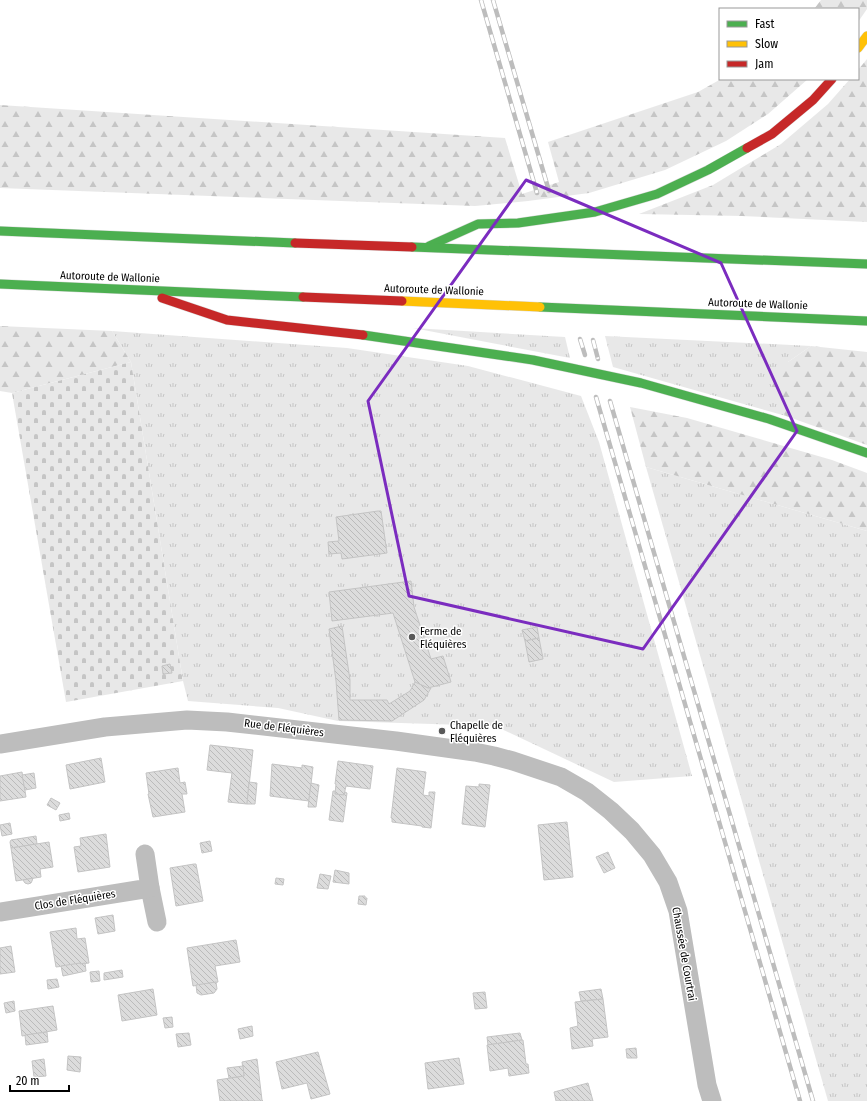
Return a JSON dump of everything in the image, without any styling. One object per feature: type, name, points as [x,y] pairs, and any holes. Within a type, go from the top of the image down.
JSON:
[{"type":"highway","points":[[859,47],[867,36]]},
{"type":"highway","points":[[425,248],[478,224],[518,223],[595,212],[657,194],[708,170],[772,134],[813,100],[831,80]]},
{"type":"highway","points":[[0,231],[867,264]]},
{"type":"highway","name":"Autoroute de Wallonie","points":[[0,284],[867,320]]},
{"type":"highway","points":[[138,290],[227,320],[372,336],[526,359],[641,383],[768,419],[867,453]]},
{"type":"street","name":"Rue de Fléquières","points":[[0,744],[105,727],[187,720],[226,722],[396,741],[475,752],[513,761],[565,779]]},
{"type":"street","name":"Chaussée de Courtrai","points":[[565,779],[593,797],[611,811],[632,831],[652,855],[668,882],[678,911],[707,1085],[712,1101]]},
{"type":"street","points":[[145,854],[157,922]]},
{"type":"street","name":"Clos de Fléquières","points":[[0,912],[150,888]]},
{"type":"highlighted area","points":[[526,180],[721,263],[797,431],[643,649],[409,596],[368,401]]},
{"type":"green space","points":[[821,0],[867,0],[867,9],[859,21],[859,8],[815,8]]},
{"type":"green space","points":[[867,59],[867,222],[742,216],[639,214],[713,185],[781,144],[828,104],[849,80],[859,80],[859,69]]},
{"type":"green space","points":[[719,80],[807,80],[768,114],[726,141],[665,170],[589,193],[475,206],[0,188],[0,105],[505,138],[522,194],[559,182],[548,142],[698,92]]},
{"type":"green space","points":[[0,326],[112,331],[131,362],[12,393],[0,391]]},
{"type":"green space","points":[[413,328],[565,337],[570,358]]},
{"type":"green space","points":[[112,331],[347,348],[468,366],[581,396],[599,442],[692,776],[614,782],[495,726],[338,721],[278,708],[188,701],[183,681],[131,362]]},
{"type":"green space","points":[[605,336],[811,346],[788,362],[786,416],[613,367]]},
{"type":"green space","points":[[811,346],[867,352],[867,445],[786,416],[771,384],[788,362]]},
{"type":"green space","points":[[131,362],[183,681],[66,702],[12,393]]},
{"type":"green space","points":[[630,407],[687,418],[832,460],[867,473],[867,531],[646,467]]},
{"type":"green space","points":[[646,467],[867,531],[867,1101],[828,1101]]},
{"type":"building","points":[[381,511],[387,553],[342,559],[341,553],[329,554],[328,542],[339,541],[336,517]]},
{"type":"building","name":"Ferme de Fléquières","points":[[411,581],[414,607],[431,659],[443,656],[451,682],[428,688],[415,682],[393,613],[332,621],[329,592]]},
{"type":"building","name":"Ferme de Fléquières","points":[[342,626],[350,680],[350,700],[387,700],[389,704],[410,691],[415,682],[431,688],[424,700],[392,721],[339,720],[336,681],[329,629]]},
{"type":"building","points":[[537,627],[539,638],[525,641],[522,630]]},
{"type":"building","points":[[539,638],[543,659],[529,662],[525,641]]},
{"type":"building","points":[[170,664],[172,673],[163,674],[162,666]]},
{"type":"building","points":[[210,745],[253,750],[247,804],[228,802],[232,773],[207,770]]},
{"type":"building","points":[[101,758],[105,782],[70,789],[66,765]]},
{"type":"building","points":[[338,761],[373,766],[370,789],[346,786],[344,795],[335,794]]},
{"type":"building","points":[[272,764],[302,768],[302,765],[313,767],[309,801],[270,796]]},
{"type":"building","points":[[178,768],[180,783],[185,782],[187,794],[182,794],[185,812],[153,817],[148,794],[146,773]]},
{"type":"building","points":[[397,768],[426,772],[423,795],[429,796],[429,792],[435,792],[431,828],[392,822],[391,818]]},
{"type":"building","points":[[22,772],[26,797],[0,801],[0,776]]},
{"type":"building","points":[[34,773],[36,788],[25,790],[22,775]]},
{"type":"building","points":[[249,782],[257,783],[255,804],[247,804]]},
{"type":"building","points":[[311,783],[319,785],[316,807],[308,807]]},
{"type":"building","points":[[479,784],[490,785],[485,827],[462,824],[466,786],[479,787]]},
{"type":"building","points":[[333,791],[335,791],[335,794],[344,795],[345,792],[347,793],[343,822],[329,820]]},
{"type":"building","points":[[51,798],[60,803],[56,810],[47,805]]},
{"type":"building","points":[[69,813],[70,819],[60,821],[59,815]]},
{"type":"building","points":[[567,822],[573,877],[544,880],[538,825]]},
{"type":"building","points":[[10,823],[12,834],[2,836],[0,825]]},
{"type":"building","points":[[106,834],[110,867],[78,872],[74,847],[81,846],[80,838]]},
{"type":"building","points":[[36,836],[37,844],[11,848],[11,840]]},
{"type":"building","points":[[210,841],[212,851],[202,853],[200,843]]},
{"type":"building","points":[[49,842],[53,867],[40,869],[41,877],[16,881],[11,848]]},
{"type":"building","points":[[608,852],[615,868],[604,873],[596,857]]},
{"type":"building","points":[[196,864],[203,901],[176,906],[170,868]]},
{"type":"building","points":[[335,870],[349,873],[349,884],[333,882]]},
{"type":"building","points":[[320,874],[331,876],[328,889],[317,888]]},
{"type":"building","points":[[33,878],[31,883],[28,884],[23,880]]},
{"type":"building","points":[[276,878],[284,879],[283,885],[275,884]]},
{"type":"building","points":[[359,896],[365,896],[365,898],[367,898],[366,905],[358,904]]},
{"type":"building","points":[[113,915],[115,931],[98,934],[95,918]]},
{"type":"building","points":[[76,928],[77,939],[85,938],[89,963],[56,967],[50,932]]},
{"type":"building","points":[[236,940],[240,962],[215,966],[218,982],[193,986],[187,948]]},
{"type":"building","points":[[11,946],[15,972],[0,974],[0,948]]},
{"type":"building","points":[[85,963],[86,971],[63,976],[61,966]]},
{"type":"building","points":[[122,970],[123,977],[104,980],[104,973]]},
{"type":"building","points":[[99,971],[100,981],[91,982],[90,972]]},
{"type":"building","points":[[57,979],[59,987],[48,989],[47,980]]},
{"type":"building","points":[[216,982],[217,989],[214,993],[201,995],[197,993],[196,985]]},
{"type":"building","points":[[153,989],[157,1015],[122,1021],[118,995]]},
{"type":"building","points":[[601,989],[603,999],[581,1001],[579,992]]},
{"type":"building","points":[[485,992],[487,1008],[475,1009],[473,993]]},
{"type":"building","points":[[603,999],[608,1037],[592,1039],[593,1046],[572,1049],[570,1028],[578,1026],[575,1002]]},
{"type":"building","points":[[14,1001],[15,1011],[6,1013],[4,1003]]},
{"type":"building","points":[[53,1006],[57,1030],[22,1036],[19,1011]]},
{"type":"building","points":[[172,1017],[173,1027],[165,1028],[163,1018]]},
{"type":"building","points":[[252,1026],[253,1036],[240,1039],[238,1029]]},
{"type":"building","points":[[47,1032],[48,1042],[26,1045],[25,1035]]},
{"type":"building","points":[[189,1033],[191,1045],[178,1047],[176,1034]]},
{"type":"building","points":[[520,1033],[522,1040],[488,1045],[487,1037]]},
{"type":"building","points":[[523,1040],[526,1064],[528,1064],[529,1073],[509,1076],[508,1068],[490,1071],[487,1045]]},
{"type":"building","points":[[636,1048],[637,1058],[627,1058],[626,1049]]},
{"type":"building","points":[[318,1052],[330,1094],[311,1099],[307,1083],[282,1089],[276,1062]]},
{"type":"building","points":[[68,1056],[81,1057],[80,1072],[67,1070]]},
{"type":"building","points":[[459,1058],[464,1084],[428,1089],[425,1063]]},
{"type":"building","points":[[44,1059],[46,1076],[34,1077],[32,1061]]},
{"type":"building","points":[[257,1059],[263,1101],[220,1101],[217,1080],[244,1076],[242,1062]]},
{"type":"building","points":[[243,1066],[244,1076],[229,1078],[227,1068]]},
{"type":"building","points":[[588,1083],[593,1101],[556,1101],[554,1092]]},
{"type":"railway","points":[[481,0],[537,193]]},
{"type":"railway","points":[[493,0],[549,191]]},
{"type":"railway","points":[[580,339],[585,355]]},
{"type":"railway","points":[[593,340],[598,359]]},
{"type":"railway","points":[[596,397],[800,1101]]},
{"type":"railway","points":[[610,401],[813,1101]]},
{"type":"traffic: fast","points":[[429,246],[478,224],[518,223],[595,212],[657,194],[708,170],[747,148]]},
{"type":"traffic: fast","points":[[0,231],[295,243]]},
{"type":"traffic: fast","points":[[412,247],[867,264]]},
{"type":"traffic: fast","points":[[0,284],[303,297]]},
{"type":"traffic: fast","points":[[540,307],[867,321]]},
{"type":"traffic: fast","points":[[363,335],[533,360],[641,383],[769,419],[867,453]]},
{"type":"traffic: slow","points":[[859,47],[867,36]]},
{"type":"traffic: slow","points":[[402,301],[540,307]]},
{"type":"traffic: jam","points":[[747,148],[772,134],[813,100],[831,80]]},
{"type":"traffic: jam","points":[[295,243],[412,247]]},
{"type":"traffic: jam","points":[[303,297],[402,301]]},
{"type":"traffic: jam","points":[[162,298],[227,320],[363,335]]},
{"type":"place","name":"Ferme de Fléquières","points":[[412,637]]},
{"type":"place","name":"Chapelle de Fléquières","points":[[442,731]]}]
